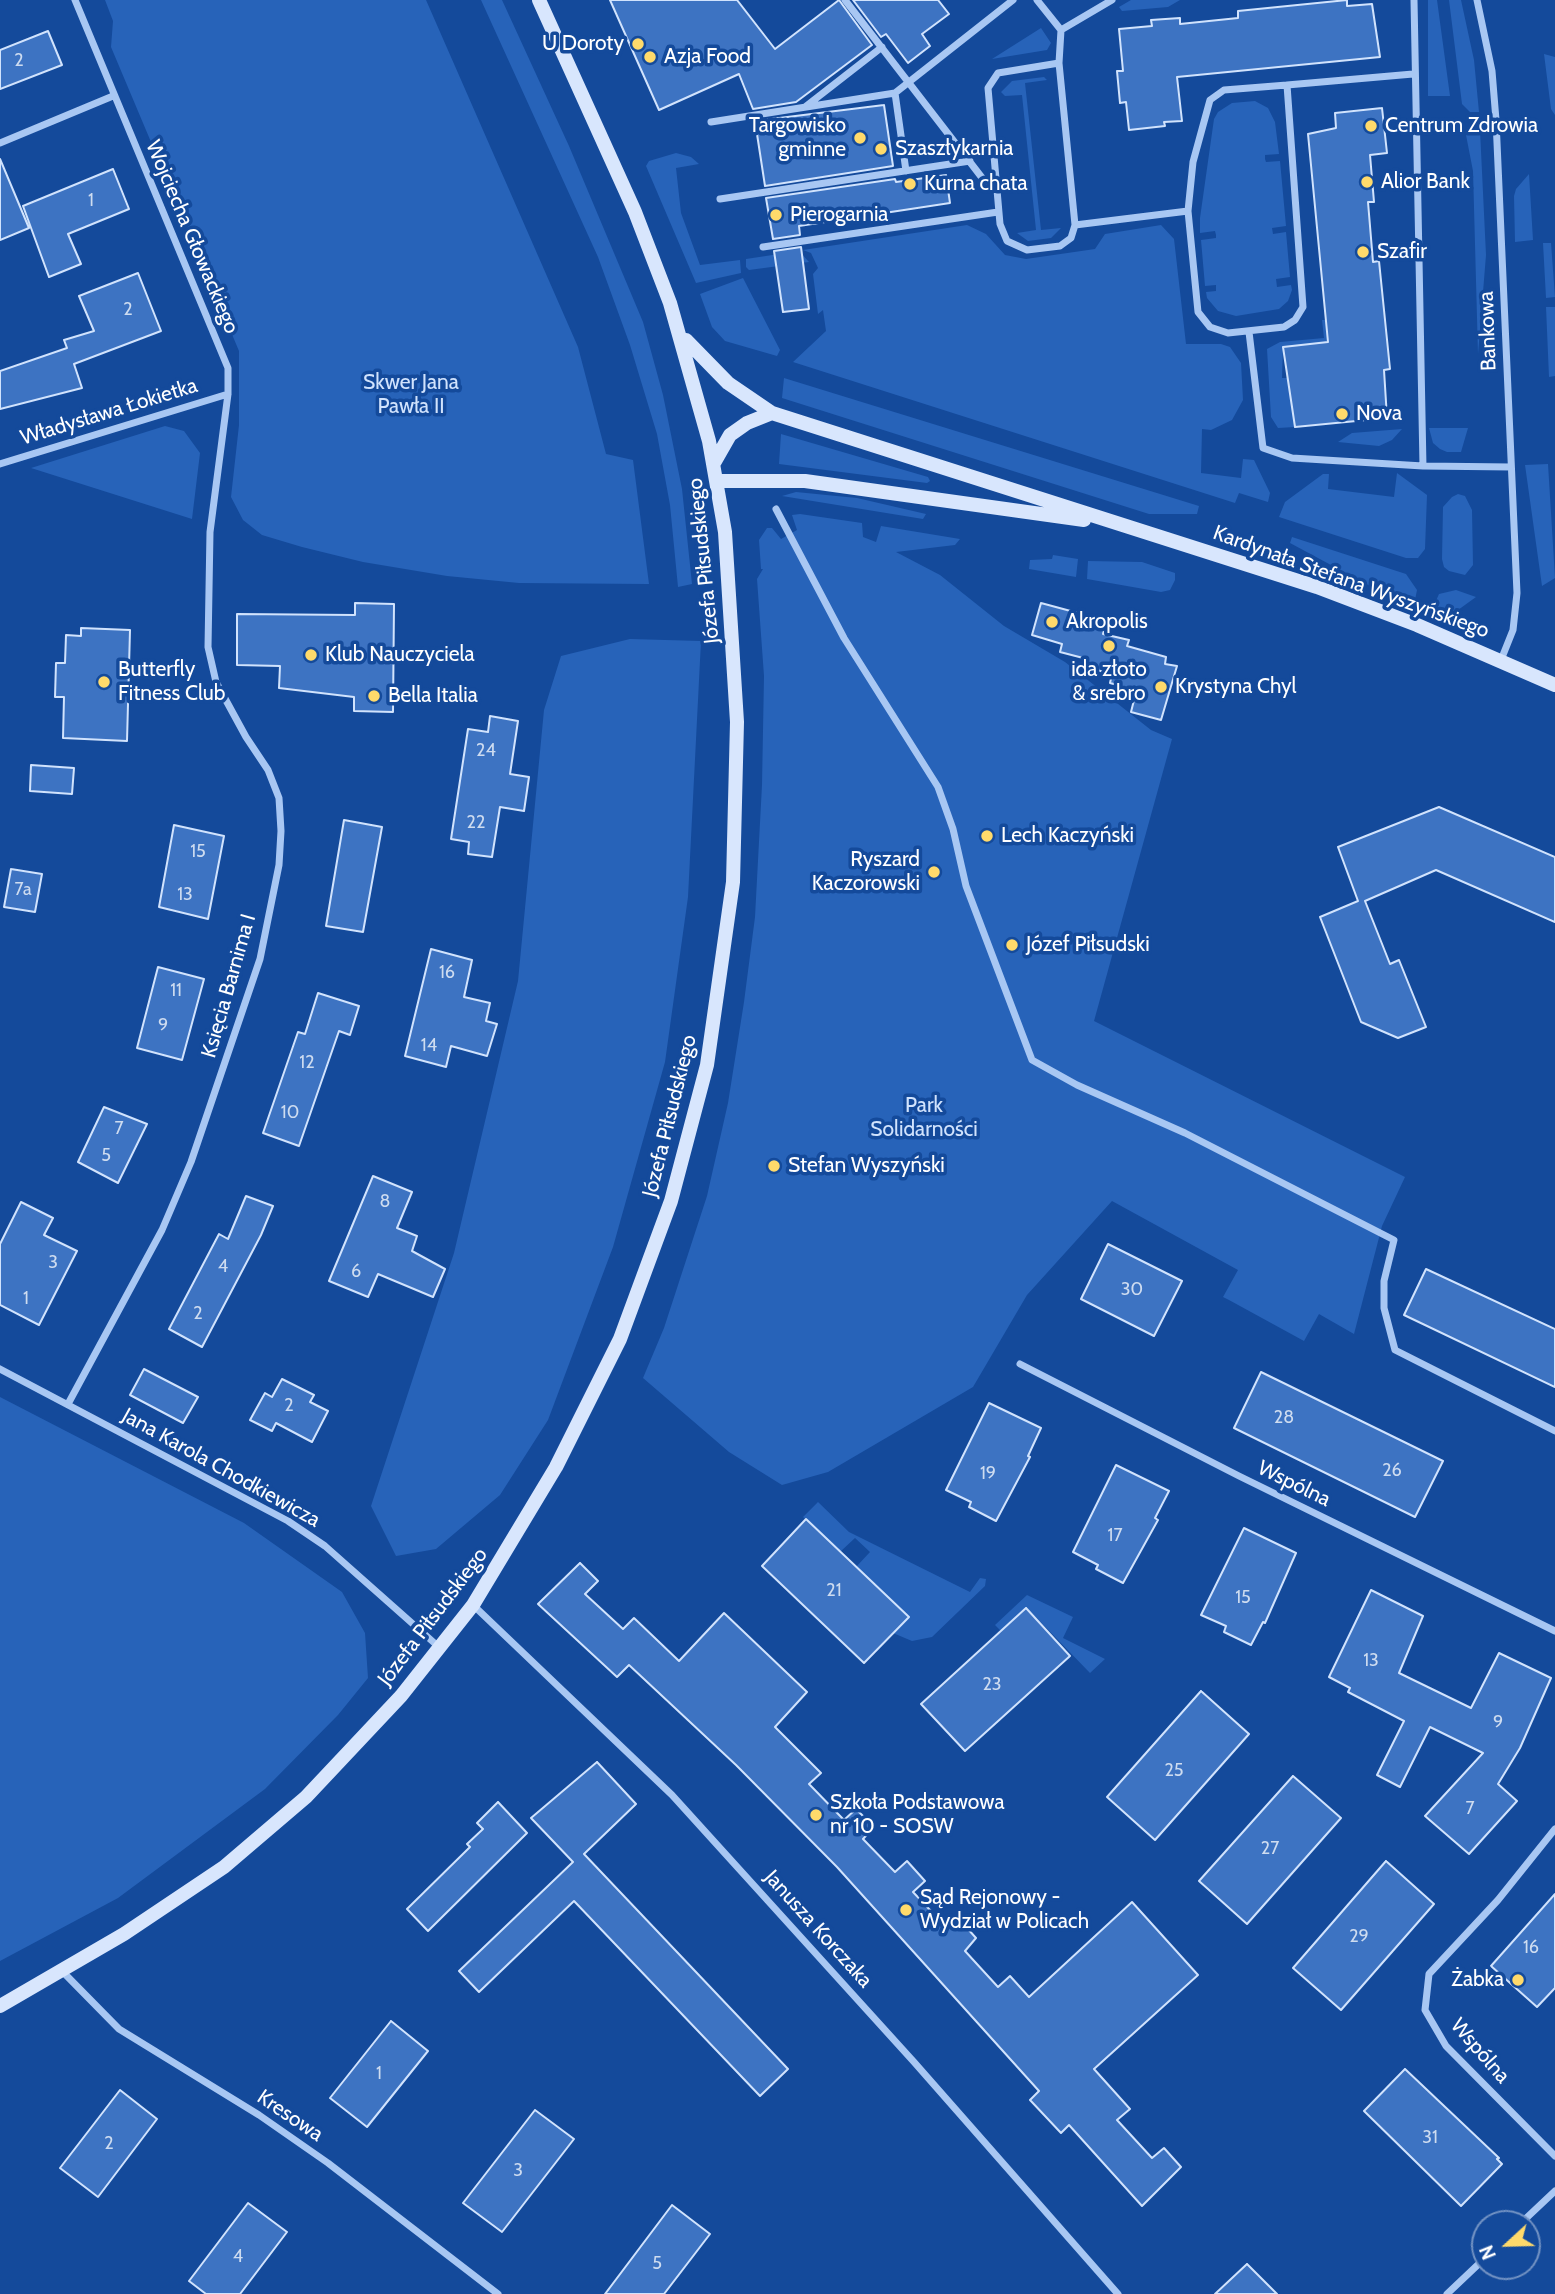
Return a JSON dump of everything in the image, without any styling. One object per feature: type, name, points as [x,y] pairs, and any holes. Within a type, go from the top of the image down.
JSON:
[{"type":"street","name":"Wojciecha Głowackiego","points":[[75,0],[222,351],[228,368],[229,394]]},
{"type":"street","name":"Józefa Piłsudskiego","points":[[0,2006],[183,1897],[263,1835],[336,1768],[440,1648],[473,1605],[556,1467],[620,1339],[671,1201],[706,1065],[729,923],[736,822],[735,652],[726,531],[714,464],[679,329],[635,212],[539,0]]},
{"type":"street","points":[[845,0],[982,179],[996,185]]},
{"type":"street","points":[[711,122],[895,93],[1013,0]]},
{"type":"street","points":[[1037,0],[1062,30],[1059,63],[1075,225],[1071,238],[1060,246],[1027,250],[1007,241],[998,212],[987,99],[992,79],[1010,69],[1059,63]]},
{"type":"street","points":[[1062,30],[1112,0]]},
{"type":"street","points":[[1414,0],[1413,74],[1423,466]]},
{"type":"street","name":"Bankowa","points":[[1477,0],[1492,71],[1496,120],[1517,593],[1513,630],[1501,660]]},
{"type":"street","points":[[803,108],[882,47]]},
{"type":"street","points":[[1286,85],[1303,307],[1295,320],[1284,327],[1227,333],[1209,327],[1198,313],[1188,211],[1193,162],[1210,100],[1224,90],[1413,74]]},
{"type":"street","points":[[895,93],[906,171]]},
{"type":"street","points":[[0,142],[113,96]]},
{"type":"street","points":[[720,199],[970,161]]},
{"type":"street","points":[[1075,225],[1188,211]]},
{"type":"street","points":[[763,247],[998,212]]},
{"type":"street","name":"Kardynała Stefana Wyszyńskiego","points":[[679,329],[712,369],[747,398],[772,413],[1317,587],[1501,660],[1555,685]]},
{"type":"street","points":[[1249,332],[1263,448],[1292,458],[1423,466],[1511,467]]},
{"type":"street","name":"Władysława Łokietka","points":[[0,464],[229,394]]},
{"type":"street","name":"Księcia Barnima I","points":[[68,1404],[162,1230],[191,1162],[260,959],[279,865],[279,798],[268,771],[216,682],[208,648],[210,531],[229,394]]},
{"type":"street","points":[[714,464],[730,435],[747,423],[772,413]]},
{"type":"street","name":"Kardynała Stefana Wyszyńskiego","points":[[717,481],[805,481],[1130,526]]},
{"type":"street","points":[[776,509],[844,638],[938,787],[953,829],[966,886],[1032,1060],[1077,1085],[1185,1133],[1394,1240],[1384,1281],[1384,1308],[1395,1350],[1555,1431]]},
{"type":"street","name":"Wspólna","points":[[1020,1364],[1273,1494],[1555,1631]]},
{"type":"street","name":"Jana Karola Chodkiewicza","points":[[0,1369],[297,1528],[365,1579],[440,1648]]},
{"type":"street","name":"Janusza Korczaka","points":[[473,1605],[672,1795],[914,2062],[1118,2294]]},
{"type":"street","name":"Wspólna","points":[[1555,1829],[1498,1900],[1429,1974],[1425,2010],[1446,2046],[1555,2156]]},
{"type":"street","name":"Kresowa","points":[[62,1971],[119,2029],[258,2115],[328,2163],[498,2294]]},
{"type":"street","points":[[1535,2210],[1555,2191]]},
{"type":"street","points":[[1447,2294],[1471,2271]]},
{"type":"green space","name":"Skwer Jana Pawła II","points":[[105,0],[426,0],[578,347],[606,454],[633,460],[649,584],[519,583],[447,576],[363,562],[302,547],[262,535],[243,520],[231,497],[239,425],[239,351],[111,47],[113,21]]},
{"type":"green space","points":[[481,0],[502,0],[569,146],[643,322],[663,395],[682,489],[692,584],[678,587],[670,505],[657,434],[630,345],[598,257]]},
{"type":"green space","points":[[1131,0],[1180,0],[1168,7],[1122,11],[1119,7]]},
{"type":"green space","points":[[1428,0],[1437,0],[1450,96],[1428,96]]},
{"type":"green space","points":[[1449,0],[1461,0],[1474,60],[1479,112],[1470,112],[1462,104]]},
{"type":"green space","points":[[1041,28],[1051,43],[1047,50],[992,59]]},
{"type":"green space","points":[[1544,54],[1555,57],[1555,115],[1551,109]]},
{"type":"green space","points":[[1044,77],[1047,80],[1025,83],[1041,230],[1061,228],[1051,238],[1028,241],[1017,233],[1036,230],[1022,95],[1005,96],[1001,92],[1012,81]]},
{"type":"green space","points":[[1255,101],[1268,108],[1275,122],[1279,154],[1265,155],[1265,159],[1266,162],[1280,161],[1286,226],[1272,228],[1273,234],[1286,232],[1290,277],[1276,279],[1277,287],[1291,285],[1292,290],[1288,301],[1279,309],[1236,316],[1218,311],[1207,298],[1206,292],[1216,291],[1216,285],[1205,286],[1201,240],[1216,238],[1216,235],[1215,231],[1200,233],[1200,218],[1214,119],[1218,112],[1232,103]]},
{"type":"green space","points":[[1480,130],[1486,255],[1478,354],[1473,171],[1466,135]]},
{"type":"green space","points":[[676,153],[691,157],[699,164],[676,168],[681,213],[700,265],[740,260],[741,273],[696,283],[646,166],[649,161]]},
{"type":"green space","points":[[1529,174],[1533,240],[1515,242],[1514,196],[1516,189]]},
{"type":"green space","points":[[967,225],[986,234],[1005,255],[1026,259],[1095,249],[1105,234],[1161,225],[1174,239],[1186,344],[1221,344],[1230,347],[1241,363],[1243,400],[1232,420],[1211,430],[1202,429],[1201,473],[1241,478],[1243,459],[1254,460],[1270,493],[1268,502],[1239,493],[1235,503],[793,362],[826,331],[823,310],[818,314],[813,274],[818,268],[811,253],[803,250]]},
{"type":"green space","points":[[1543,243],[1551,243],[1555,297],[1546,298]]},
{"type":"green space","points":[[799,251],[809,262],[749,270],[746,267],[746,259]]},
{"type":"green space","points":[[743,278],[780,350],[777,356],[725,341],[712,327],[700,294]]},
{"type":"green space","points":[[1546,307],[1555,307],[1555,376],[1549,377]]},
{"type":"green space","points":[[1322,320],[1326,320],[1328,342],[1283,347],[1282,378],[1288,378],[1295,427],[1278,428],[1271,417],[1267,349],[1280,342],[1324,338]]},
{"type":"green space","points":[[784,378],[1199,506],[1197,514],[1149,514],[782,398]]},
{"type":"green space","points":[[165,426],[184,431],[200,453],[192,519],[31,468]]},
{"type":"green space","points":[[1429,428],[1468,428],[1461,452],[1440,449],[1433,443]]},
{"type":"green space","points":[[1402,429],[1392,440],[1379,446],[1338,442],[1352,433]]},
{"type":"green space","points":[[781,434],[928,477],[930,481],[927,483],[779,464]]},
{"type":"green space","points":[[1548,464],[1555,578],[1542,586],[1525,465]]},
{"type":"green space","points":[[1397,473],[1427,495],[1425,549],[1418,558],[1406,558],[1279,517],[1285,502],[1323,474],[1329,474],[1328,489],[1394,497]]},
{"type":"green space","points":[[796,492],[857,498],[926,514],[923,519],[782,496]]},
{"type":"green space","points":[[1458,494],[1465,496],[1472,510],[1473,565],[1465,575],[1449,571],[1444,567],[1442,559],[1443,507]]},
{"type":"green space","name":"Park Solidarności","points":[[792,515],[862,523],[863,537],[876,542],[881,526],[960,539],[955,545],[896,552],[940,575],[1004,626],[1065,662],[1151,730],[1172,739],[1094,1021],[1405,1177],[1382,1226],[1354,1334],[1319,1314],[1304,1341],[1223,1297],[1238,1270],[1112,1201],[1027,1295],[973,1387],[828,1472],[782,1485],[729,1452],[643,1378],[664,1328],[707,1196],[728,1103],[744,1002],[755,917],[762,785],[764,676],[757,579],[763,569],[759,540],[767,528],[772,528],[781,539],[797,530]]},
{"type":"green space","points":[[1292,537],[1406,574],[1417,590],[1414,605],[1385,594],[1290,543]]},
{"type":"green space","points":[[1053,555],[1078,559],[1076,577],[1029,569],[1030,560],[1052,559]]},
{"type":"green space","points":[[1088,561],[1142,562],[1175,573],[1175,580],[1170,590],[1161,592],[1087,579]]},
{"type":"green space","points":[[1456,590],[1476,597],[1458,610],[1442,614],[1431,612],[1439,594]]},
{"type":"green space","points":[[630,639],[701,641],[688,897],[665,1062],[613,1247],[548,1420],[500,1495],[436,1549],[396,1556],[371,1506],[454,1253],[518,981],[544,710],[561,656]]},
{"type":"green space","points":[[0,1397],[244,1523],[342,1592],[365,1633],[368,1678],[338,1715],[265,1789],[118,1898],[0,1961]]},
{"type":"green space","points":[[818,1502],[849,1532],[970,1592],[980,1578],[986,1579],[985,1586],[932,1637],[912,1641],[893,1633],[908,1617],[856,1567],[870,1552],[855,1538],[840,1552],[803,1517]]},
{"type":"green space","points":[[1027,1595],[1073,1617],[1063,1638],[1105,1659],[1090,1673],[1027,1608],[1001,1631],[995,1625]]},
{"type":"building","points":[[610,0],[737,0],[775,49],[839,0],[872,45],[796,102],[753,109],[739,74],[659,110]]},
{"type":"building","points":[[853,0],[938,0],[949,14],[922,34],[930,46],[908,63],[886,34],[881,37]]},
{"type":"building","points":[[1347,0],[1347,6],[1372,4],[1380,57],[1177,77],[1182,121],[1129,130],[1126,102],[1120,103],[1117,71],[1123,71],[1119,29],[1152,26],[1151,20],[1180,18],[1180,24],[1238,18],[1238,11]]},
{"type":"building","points":[[48,31],[62,65],[0,89],[0,50]]},
{"type":"building","points":[[884,105],[893,166],[765,186],[755,121]]},
{"type":"building","points":[[1382,108],[1387,153],[1370,155],[1374,202],[1368,202],[1373,262],[1379,261],[1390,369],[1384,370],[1387,418],[1295,427],[1283,347],[1328,342],[1308,134],[1336,128],[1335,113]]},
{"type":"building","points":[[0,159],[29,228],[0,240]]},
{"type":"building","points":[[113,169],[129,209],[68,234],[81,264],[49,277],[23,206]]},
{"type":"building","points":[[946,175],[950,203],[799,226],[800,235],[773,239],[766,198],[895,179],[896,182]]},
{"type":"building","points":[[801,247],[809,309],[783,312],[774,251]]},
{"type":"building","points":[[138,273],[161,331],[74,364],[82,388],[0,409],[0,371],[67,348],[64,340],[94,331],[79,296]]},
{"type":"building","points":[[355,603],[394,604],[393,712],[354,711],[354,697],[279,688],[280,666],[237,665],[237,614],[355,615]]},
{"type":"building","points":[[1041,603],[1078,613],[1077,620],[1105,626],[1103,634],[1129,640],[1127,646],[1166,657],[1165,664],[1177,666],[1161,720],[1131,712],[1134,700],[1119,696],[1121,686],[1110,683],[1112,674],[1085,667],[1087,659],[1060,652],[1062,644],[1032,635]]},
{"type":"building","points":[[81,628],[130,630],[127,741],[63,738],[64,697],[55,697],[56,663],[65,663],[66,635],[81,636]]},
{"type":"building","points":[[490,716],[518,721],[510,774],[529,777],[524,811],[500,807],[492,857],[468,854],[469,842],[451,839],[468,729],[488,732]]},
{"type":"building","points":[[31,765],[74,768],[72,794],[30,791]]},
{"type":"building","points":[[1439,807],[1555,857],[1555,922],[1436,870],[1365,901],[1390,964],[1399,960],[1426,1027],[1398,1038],[1361,1022],[1320,917],[1358,901],[1338,847]]},
{"type":"building","points":[[344,820],[382,827],[363,932],[326,926]]},
{"type":"building","points":[[174,825],[224,836],[208,919],[159,907]]},
{"type":"building","points":[[11,869],[42,874],[35,912],[4,907]]},
{"type":"building","points":[[431,949],[472,960],[464,997],[490,1003],[486,1021],[497,1024],[487,1056],[451,1046],[446,1067],[405,1056]]},
{"type":"building","points":[[158,967],[204,979],[182,1060],[137,1048]]},
{"type":"building","points":[[318,993],[359,1006],[350,1035],[339,1031],[299,1146],[263,1133],[298,1032],[305,1034]]},
{"type":"building","points":[[104,1107],[147,1124],[118,1183],[78,1162]]},
{"type":"building","points":[[373,1176],[412,1192],[397,1228],[417,1236],[412,1251],[445,1269],[433,1297],[378,1274],[368,1297],[329,1281]]},
{"type":"building","points":[[246,1196],[273,1206],[261,1235],[202,1347],[169,1329],[219,1234],[228,1239]]},
{"type":"building","points":[[21,1202],[53,1218],[44,1235],[77,1251],[39,1325],[0,1305],[0,1244]]},
{"type":"building","points":[[1108,1244],[1182,1281],[1154,1336],[1081,1299]]},
{"type":"building","points":[[1426,1269],[1555,1329],[1555,1387],[1404,1315]]},
{"type":"building","points":[[144,1369],[198,1397],[183,1423],[130,1395]]},
{"type":"building","points":[[1261,1372],[1443,1461],[1415,1517],[1234,1428]]},
{"type":"building","points":[[282,1379],[314,1395],[310,1402],[328,1411],[312,1442],[276,1423],[272,1431],[250,1420],[265,1393],[272,1397]]},
{"type":"building","points":[[989,1403],[1041,1428],[1028,1456],[1030,1457],[996,1521],[969,1507],[971,1502],[946,1490]]},
{"type":"building","points":[[1116,1465],[1169,1491],[1155,1518],[1158,1520],[1123,1583],[1096,1569],[1098,1565],[1073,1552]]},
{"type":"building","points":[[806,1519],[909,1617],[864,1663],[762,1566]]},
{"type":"building","points":[[1244,1528],[1296,1553],[1265,1623],[1263,1622],[1251,1645],[1224,1632],[1226,1626],[1201,1615]]},
{"type":"building","points":[[580,1563],[598,1581],[585,1594],[623,1629],[634,1618],[679,1661],[724,1613],[807,1692],[775,1727],[821,1773],[809,1784],[844,1820],[856,1809],[874,1827],[863,1839],[895,1872],[907,1861],[925,1881],[913,1892],[947,1928],[958,1918],[976,1938],[965,1951],[998,1987],[1010,1976],[1029,1997],[1132,1902],[1198,1975],[1094,2069],[1130,2109],[1117,2120],[1152,2158],[1164,2148],[1181,2167],[1142,2206],[1069,2125],[1061,2133],[1030,2100],[1039,2091],[837,1867],[736,1765],[629,1665],[617,1677],[538,1604]]},
{"type":"building","points":[[1371,1590],[1423,1616],[1399,1673],[1471,1708],[1499,1653],[1551,1678],[1520,1748],[1498,1784],[1517,1801],[1469,1854],[1425,1816],[1483,1753],[1430,1727],[1400,1787],[1377,1775],[1404,1721],[1348,1692],[1350,1688],[1329,1677]]},
{"type":"building","points":[[1026,1608],[1070,1656],[965,1751],[921,1704]]},
{"type":"building","points":[[1201,1691],[1249,1734],[1155,1840],[1107,1797]]},
{"type":"building","points":[[597,1762],[636,1804],[584,1854],[788,2069],[760,2096],[574,1901],[479,1992],[459,1971],[573,1862],[531,1818]]},
{"type":"building","points":[[1293,1776],[1341,1818],[1247,1924],[1199,1881]]},
{"type":"building","points":[[498,1802],[527,1833],[428,1931],[407,1909],[470,1847],[467,1844],[483,1829],[477,1823]]},
{"type":"building","points":[[1386,1861],[1434,1904],[1341,2010],[1293,1968]]},
{"type":"building","points":[[1555,1894],[1555,1988],[1537,2007],[1491,1966]]},
{"type":"building","points":[[391,2021],[428,2051],[367,2127],[330,2098]]},
{"type":"building","points":[[1405,2069],[1499,2158],[1497,2159],[1502,2164],[1461,2206],[1364,2111]]},
{"type":"building","points":[[120,2090],[157,2119],[98,2197],[60,2168]]},
{"type":"building","points":[[535,2110],[574,2139],[502,2232],[463,2203]]},
{"type":"building","points":[[248,2203],[287,2232],[240,2294],[206,2294],[189,2281]]},
{"type":"building","points":[[672,2205],[710,2234],[664,2294],[605,2294]]},
{"type":"building","points":[[1247,2264],[1277,2294],[1215,2294]]},
{"type":"place","name":"U Doroty","points":[[638,44]]},
{"type":"place","name":"Azja Food","points":[[650,57]]},
{"type":"place","name":"Centrum Zdrowia","points":[[1371,126]]},
{"type":"place","name":"Targowisko gminne","points":[[860,138]]},
{"type":"place","name":"Szaszłykarnia","points":[[881,149]]},
{"type":"place","name":"Alior Bank","points":[[1367,182]]},
{"type":"place","name":"Kurna chata","points":[[910,184]]},
{"type":"place","name":"Pierogarnia","points":[[776,215]]},
{"type":"place","name":"Szafir","points":[[1363,252]]},
{"type":"place","name":"Nova","points":[[1342,414]]},
{"type":"place","name":"Akropolis","points":[[1052,622]]},
{"type":"place","name":"ida złoto & srebro","points":[[1109,646]]},
{"type":"place","name":"Klub Nauczyciela","points":[[311,655]]},
{"type":"place","name":"Butterfly Fitness Club","points":[[104,682]]},
{"type":"place","name":"Krystyna Chyl","points":[[1161,687]]},
{"type":"place","name":"Bella Italia","points":[[374,696]]},
{"type":"place","name":"Lech Kaczyński","points":[[987,836]]},
{"type":"place","name":"Ryszard Kaczorowski","points":[[934,872]]},
{"type":"place","name":"Józef Piłsudski","points":[[1012,945]]},
{"type":"place","name":"Stefan Wyszyński","points":[[774,1166]]},
{"type":"place","name":"Szkoła Podstawowa nr 10 - SOSW","points":[[816,1815]]},
{"type":"place","name":"Sąd Rejonowy - Wydział w Policach","points":[[906,1910]]},
{"type":"place","name":"Żabka","points":[[1518,1980]]}]
